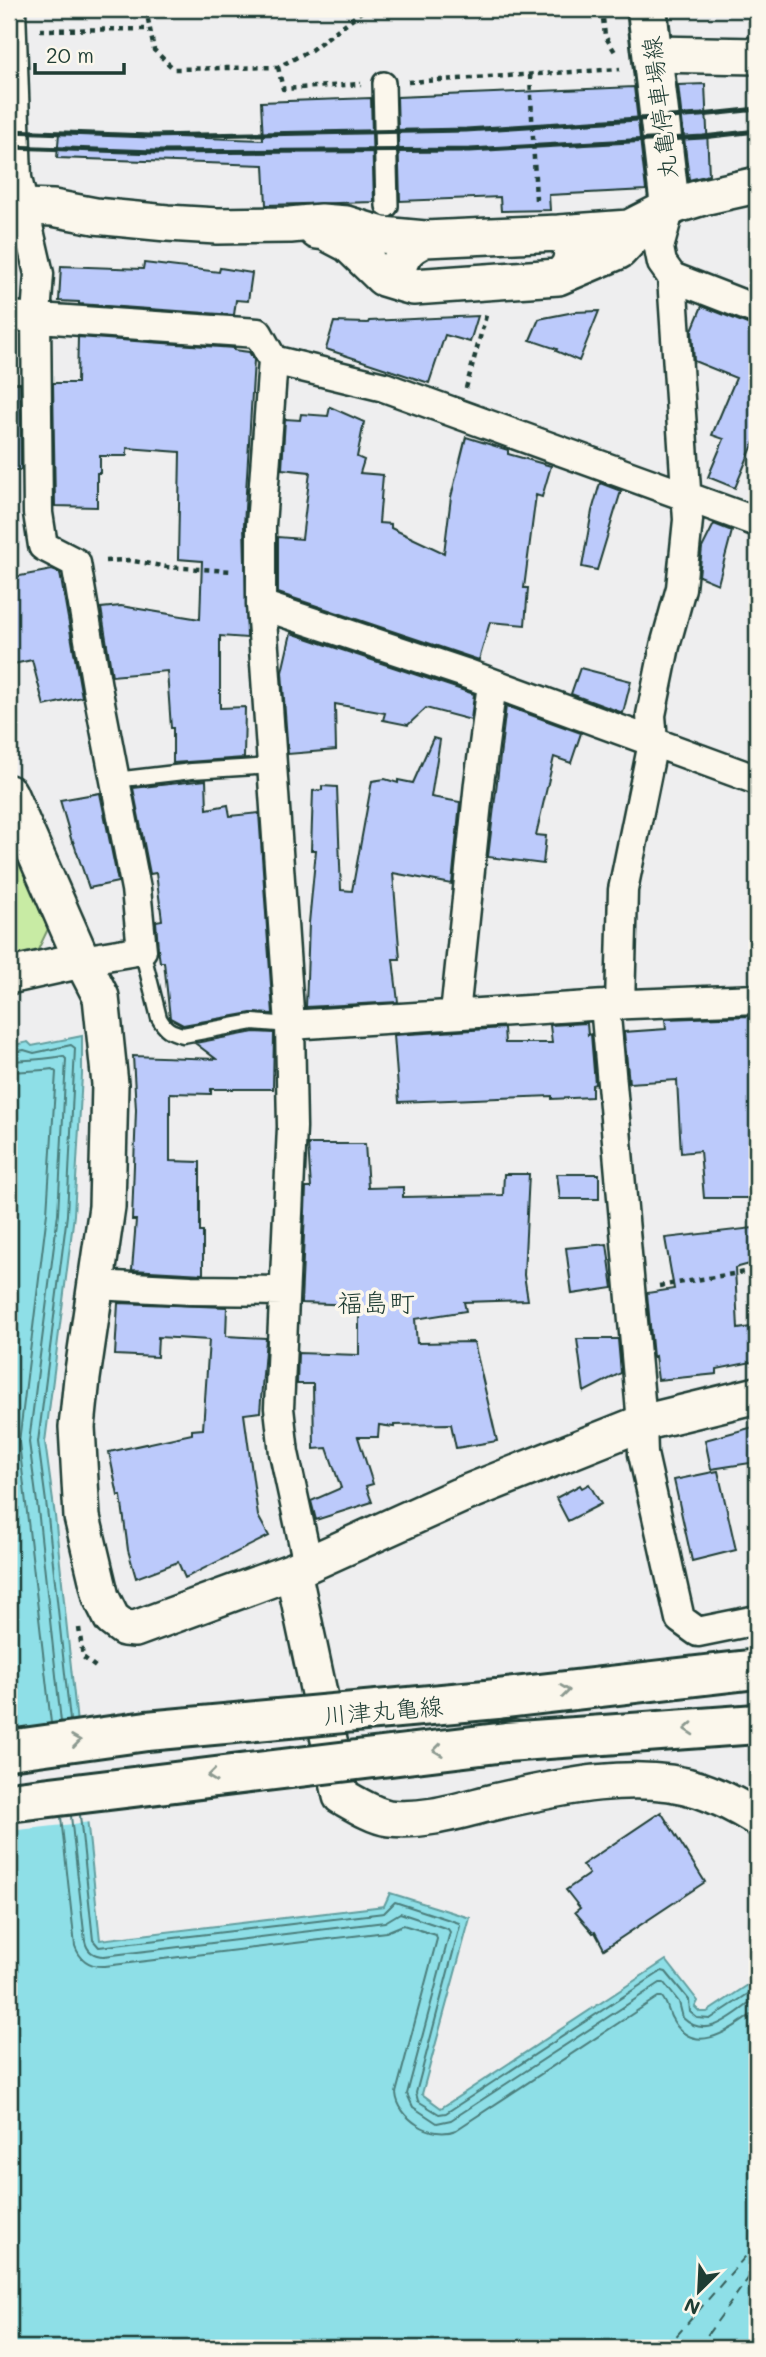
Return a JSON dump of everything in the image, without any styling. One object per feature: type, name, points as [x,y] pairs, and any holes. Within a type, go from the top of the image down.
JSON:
[{"type":"main road","name":"丸亀停車場線","points":[[647,9],[670,207]]},
{"type":"main road","name":"川津丸亀線","points":[[9,1750],[147,1731],[497,1699],[757,1669]]},
{"type":"main road","name":"川津丸亀線","points":[[9,1802],[506,1742],[757,1724]]},
{"type":"street","points":[[9,976],[142,950],[136,889],[76,564],[43,546],[38,513],[22,316],[39,274],[14,207],[17,178],[11,95],[11,20]]},
{"type":"street","points":[[653,54],[757,55]]},
{"type":"street","points":[[384,83],[387,206]]},
{"type":"street","points":[[14,207],[53,208],[95,216],[216,226],[334,223],[382,235],[425,239],[629,228],[670,207],[757,185]]},
{"type":"street","points":[[290,225],[325,232],[337,238],[348,244],[383,278],[413,287],[558,277],[619,251],[633,236],[670,207]]},
{"type":"street","points":[[670,207],[659,248],[662,263],[672,277],[688,520],[681,588],[665,646],[651,715],[653,743],[623,890],[612,1005],[643,1454],[680,1619],[698,1632],[757,1620]]},
{"type":"street","points":[[558,277],[570,265],[573,255],[567,238],[559,233]]},
{"type":"street","points":[[406,285],[399,279],[399,260],[411,245],[425,239]]},
{"type":"street","points":[[672,277],[757,310]]},
{"type":"street","points":[[22,316],[258,333],[273,360],[261,525],[261,605],[290,1025],[292,1127],[279,1408],[301,1567],[341,1796],[388,1818],[435,1816],[541,1791],[605,1783],[663,1782],[698,1790],[731,1803],[757,1818]]},
{"type":"street","points":[[273,360],[384,387],[757,522]]},
{"type":"street","points":[[261,605],[492,684],[757,780]]},
{"type":"street","points":[[455,1014],[492,684]]},
{"type":"street","points":[[9,793],[82,960],[101,997],[110,1084],[107,1208],[77,1427],[82,1517],[101,1597],[112,1619],[124,1628],[135,1629],[301,1567],[459,1496],[642,1423],[757,1395]]},
{"type":"street","points":[[290,1025],[757,999]]},
{"type":"street","points":[[95,1285],[283,1291]]},
{"type":"lane","points":[[115,780],[192,771],[272,766]]},
{"type":"lane","points":[[142,950],[164,1028],[183,1035],[253,1022],[290,1025]]},
{"type":"path","points":[[146,9],[154,50],[174,69],[278,67],[311,50],[365,9]]},
{"type":"path","points":[[278,67],[283,89],[626,69],[606,36],[602,9]]},
{"type":"path","points":[[11,20],[150,29]]},
{"type":"path","points":[[530,75],[536,200]]},
{"type":"path","points":[[459,415],[490,302]]},
{"type":"path","points":[[73,562],[128,560],[167,567],[261,573]]},
{"type":"path","points":[[630,1290],[757,1270]]},
{"type":"green space","points":[[9,837],[48,929],[37,952],[9,958]]},
{"type":"water","points":[[82,1036],[74,1215],[45,1442],[100,1940],[384,1906],[390,1893],[470,1918],[422,2094],[441,2108],[666,1960],[698,2001],[695,2007],[700,2012],[707,2012],[757,1979],[757,2348],[9,2348],[9,1046],[28,1042],[32,1046]]},
{"type":"pier","points":[[80,1719],[91,1822],[9,1831],[9,1729]]},
{"type":"building","points":[[705,84],[709,175],[689,180],[678,85]]},
{"type":"building","points":[[634,87],[646,190],[549,195],[550,210],[501,211],[500,197],[400,201],[397,97]]},
{"type":"building","points":[[371,98],[374,202],[266,205],[264,165],[57,158],[59,133],[263,140],[261,102]]},
{"type":"building","points":[[144,263],[252,273],[248,301],[236,300],[234,315],[59,301],[61,266],[143,269]]},
{"type":"building","points":[[702,306],[750,325],[749,327],[756,330],[757,328],[757,435],[735,488],[708,477],[724,439],[712,435],[736,378],[694,361],[692,330]]},
{"type":"building","points":[[599,311],[579,361],[556,351],[557,349],[530,340],[539,319],[574,312]]},
{"type":"building","points":[[478,316],[470,342],[445,335],[429,383],[326,349],[334,322],[368,323]]},
{"type":"building","points":[[78,337],[234,348],[249,352],[254,360],[244,525],[247,638],[220,636],[220,708],[245,707],[244,758],[173,763],[173,728],[167,671],[112,676],[101,608],[121,606],[200,619],[202,561],[178,559],[180,452],[127,448],[127,456],[100,456],[97,507],[55,506],[53,383],[77,383]]},
{"type":"building","points":[[9,383],[20,383],[21,470],[9,470]]},
{"type":"building","points":[[330,407],[364,422],[357,457],[364,460],[360,473],[383,475],[379,523],[391,524],[391,528],[444,553],[451,497],[466,437],[508,450],[508,454],[551,466],[542,497],[536,495],[524,588],[528,588],[525,625],[490,622],[479,660],[278,593],[278,537],[302,539],[310,472],[282,469],[285,419],[300,420],[301,414],[328,416]]},
{"type":"building","points":[[600,483],[621,491],[597,570],[582,567]]},
{"type":"building","points":[[714,524],[732,531],[718,584],[699,576],[702,548]]},
{"type":"building","points":[[52,570],[60,573],[82,697],[44,706],[32,660],[9,665],[9,578]]},
{"type":"building","points":[[291,633],[474,694],[471,720],[426,708],[408,725],[383,720],[385,713],[335,704],[336,750],[288,754],[282,672]]},
{"type":"building","points":[[580,668],[631,681],[623,713],[571,694]]},
{"type":"building","points":[[506,706],[581,733],[571,763],[554,757],[536,835],[546,836],[543,864],[488,857]]},
{"type":"building","points":[[433,738],[440,740],[431,797],[460,802],[452,884],[393,873],[400,959],[393,959],[398,1002],[306,1007],[309,923],[316,850],[311,850],[313,791],[322,790],[322,786],[337,787],[341,890],[352,891],[372,781],[385,779],[398,783],[398,780],[413,783]]},
{"type":"building","points":[[206,780],[207,809],[228,805],[230,816],[259,813],[273,1014],[251,1013],[183,1025],[170,1018],[164,962],[160,962],[158,949],[156,921],[162,920],[156,873],[150,874],[133,788]]},
{"type":"building","points":[[100,793],[118,882],[89,888],[60,800]]},
{"type":"building","points":[[750,1016],[757,1071],[757,1198],[704,1198],[700,1151],[681,1153],[677,1080],[629,1083],[624,1032],[666,1029],[665,1019]]},
{"type":"building","points":[[587,1023],[588,1035],[591,1034],[595,1084],[592,1085],[592,1097],[399,1102],[394,1035],[504,1028],[505,1043],[552,1043],[550,1025]]},
{"type":"building","points":[[254,1032],[274,1033],[273,1089],[211,1089],[211,1094],[170,1093],[170,1161],[200,1162],[203,1274],[132,1270],[136,1220],[132,1220],[136,1110],[133,1056],[216,1059],[195,1043]]},
{"type":"building","points":[[308,1144],[365,1144],[368,1188],[403,1187],[403,1197],[503,1195],[504,1174],[529,1174],[524,1275],[528,1300],[464,1302],[466,1311],[415,1319],[417,1343],[474,1342],[497,1441],[456,1448],[451,1424],[394,1427],[379,1425],[378,1437],[358,1437],[373,1484],[366,1486],[372,1502],[316,1520],[311,1501],[341,1488],[327,1448],[314,1449],[313,1384],[297,1384],[298,1353],[359,1355],[359,1305],[301,1303],[306,1188],[311,1188]]},
{"type":"building","points":[[557,1174],[599,1174],[599,1199],[560,1199]]},
{"type":"building","points":[[753,1228],[757,1262],[735,1268],[738,1329],[757,1326],[757,1361],[717,1369],[717,1374],[658,1380],[647,1293],[674,1289],[665,1238]]},
{"type":"building","points":[[607,1244],[613,1288],[572,1294],[566,1248]]},
{"type":"building","points":[[118,1303],[227,1307],[226,1336],[266,1338],[260,1412],[244,1414],[258,1516],[269,1536],[185,1578],[178,1562],[136,1578],[128,1550],[121,1496],[118,1496],[109,1452],[192,1434],[192,1430],[203,1429],[209,1340],[158,1337],[157,1357],[115,1355]]},
{"type":"building","points":[[577,1339],[618,1339],[621,1373],[584,1392]]},
{"type":"building","points":[[757,1426],[757,1462],[711,1469],[705,1440]]},
{"type":"building","points":[[718,1471],[736,1550],[692,1561],[674,1480]]},
{"type":"building","points":[[589,1484],[601,1504],[568,1521],[556,1498],[580,1485],[582,1488]]},
{"type":"building","points":[[661,1812],[705,1882],[604,1949],[595,1932],[593,1933],[575,1912],[580,1908],[566,1890],[589,1874],[582,1865]]},
{"type":"ferry route","points":[[666,2348],[757,2243]]},
{"type":"ferry route","points":[[698,2348],[757,2266]]},
{"type":"railway","points":[[9,131],[150,136],[466,130],[757,109]]},
{"type":"railway","points":[[9,147],[156,152],[470,150],[703,137],[757,131]]},
{"type":"district","name":"福島町","points":[[376,1302]]}]
